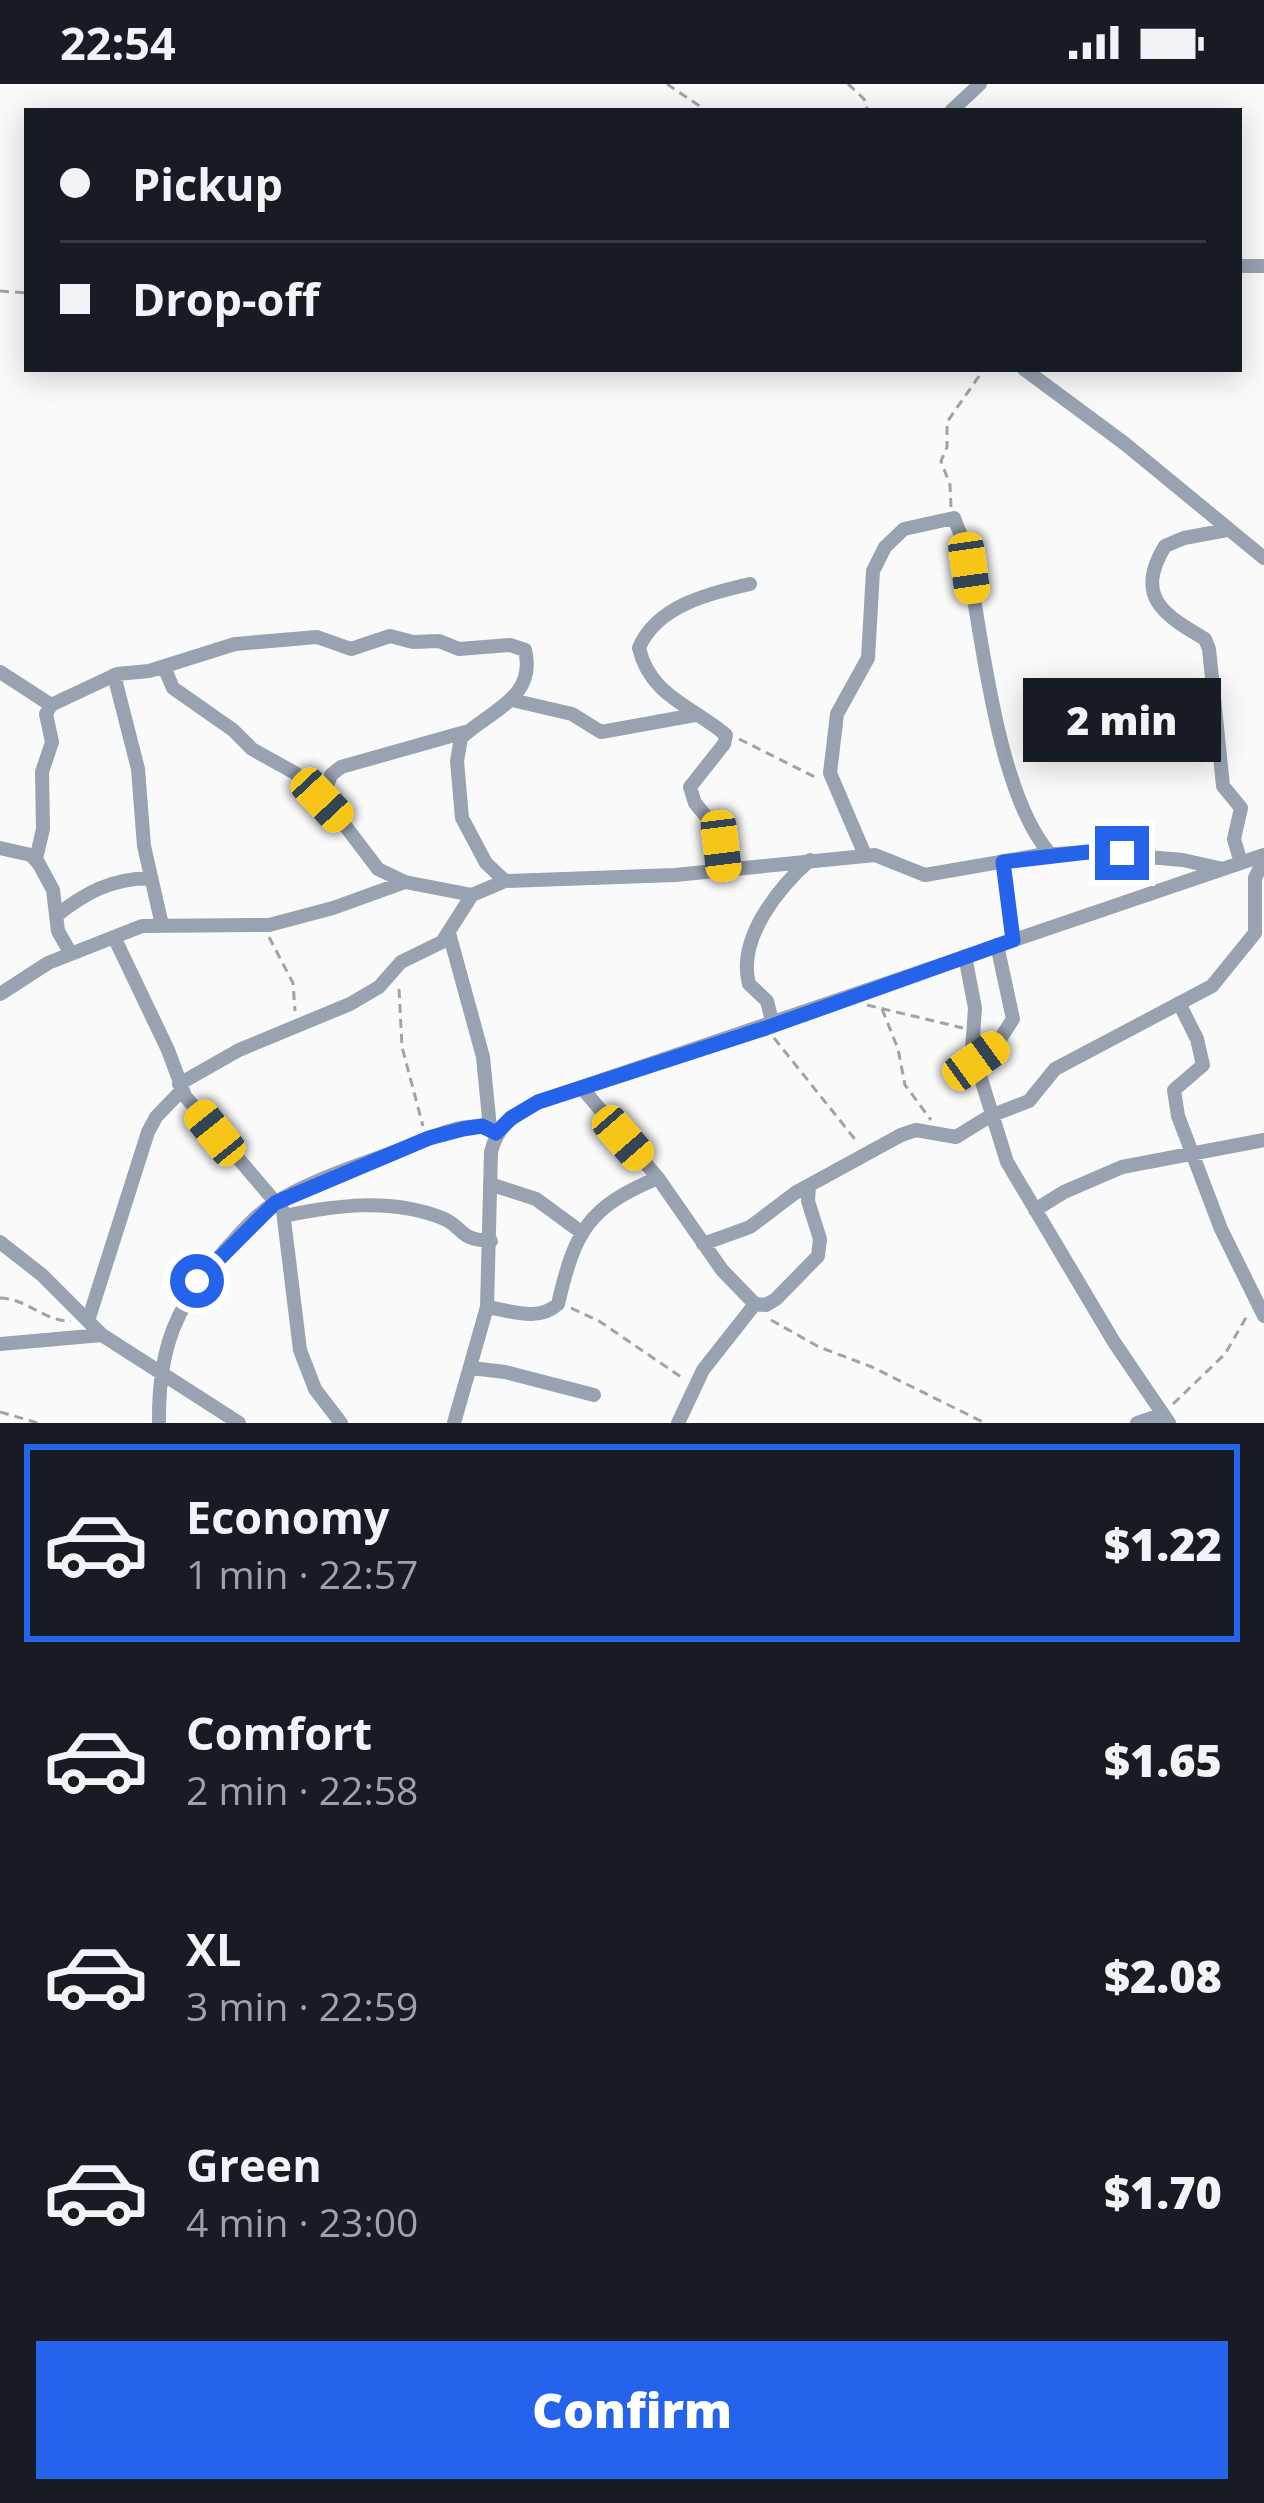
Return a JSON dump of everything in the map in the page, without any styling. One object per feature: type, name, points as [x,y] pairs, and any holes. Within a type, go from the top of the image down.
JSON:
[{"type":"street","points":[[954,108],[980,84]]},
{"type":"street","points":[[1028,372],[1124,443],[1264,558]]},
{"type":"street","points":[[865,855],[830,773],[834,724],[868,658],[868,603],[876,562],[904,529],[955,518],[965,546],[1004,745],[1030,823],[1051,854]]},
{"type":"street","points":[[1227,530],[1165,546],[1151,582],[1155,598],[1179,626],[1205,638],[1209,649],[1223,786],[1241,808],[1234,839],[1241,862]]},
{"type":"street","points":[[724,871],[718,831],[694,803],[690,787],[726,735],[666,694],[644,668],[639,648],[662,617],[716,592],[750,584]]},
{"type":"street","points":[[36,860],[43,829],[41,780],[52,745],[46,714],[51,705],[114,675],[164,667],[235,644],[325,637],[344,649],[390,636],[413,642],[440,641],[459,649],[510,644],[525,650],[528,664],[522,687],[461,738],[457,761],[462,818],[486,863],[505,881]]},
{"type":"street","points":[[164,667],[173,688],[252,749],[287,767],[322,800],[378,869],[405,882],[472,895]]},
{"type":"street","points":[[0,672],[51,705]]},
{"type":"street","points":[[114,675],[138,769],[151,878],[162,925]]},
{"type":"street","points":[[512,700],[572,714],[601,732],[694,715]]},
{"type":"street","points":[[322,800],[331,775],[340,767],[469,730]]},
{"type":"street","points":[[0,848],[36,860],[53,890],[58,932],[71,954]]},
{"type":"street","points":[[84,1318],[148,1132],[181,1087],[239,1049],[350,1004],[379,987],[401,962],[442,942],[472,895],[505,881],[615,879],[865,855],[887,857],[925,875],[1051,854],[1122,853],[1222,868]]},
{"type":"street","points":[[159,1423],[159,1374],[176,1319],[197,1281],[280,1209],[429,1138],[474,1126],[493,1130],[538,1102],[1222,868],[1264,858]]},
{"type":"street","points":[[703,1244],[751,1227],[808,1186],[901,1135],[916,1130],[956,1137],[990,1116],[1021,1106],[1055,1069],[1219,979],[1255,933],[1255,878],[1264,858]]},
{"type":"street","points":[[770,1026],[767,1001],[749,984],[748,953],[778,894],[810,860]]},
{"type":"street","points":[[1003,862],[1013,940]]},
{"type":"street","points":[[56,916],[103,886],[123,879],[151,878]]},
{"type":"street","points":[[0,994],[71,954],[142,926],[262,926],[333,908],[405,882]]},
{"type":"street","points":[[449,933],[484,1057],[493,1130],[487,1307],[464,1402],[454,1423]]},
{"type":"street","points":[[114,937],[181,1087],[280,1209],[300,1350],[315,1389],[340,1423]]},
{"type":"street","points":[[976,1061],[995,1047],[1013,1019],[997,945]]},
{"type":"street","points":[[965,956],[975,1008],[976,1061],[990,1116],[1007,1162],[1034,1210],[1166,1418],[1136,1423]]},
{"type":"street","points":[[1179,1004],[1203,1065],[1174,1090],[1178,1116],[1220,1229],[1264,1316]]},
{"type":"street","points":[[582,1088],[658,1178],[703,1244],[758,1305]]},
{"type":"street","points":[[1034,1210],[1100,1174],[1264,1140]]},
{"type":"street","points":[[487,1307],[542,1314],[558,1304],[572,1248],[581,1232],[610,1202],[658,1178]]},
{"type":"street","points":[[490,1184],[536,1199],[581,1232]]},
{"type":"street","points":[[678,1423],[703,1370],[758,1305],[776,1299],[818,1256],[820,1239],[808,1186]]},
{"type":"street","points":[[280,1209],[374,1204],[441,1217],[465,1237],[490,1240]]},
{"type":"street","points":[[0,1242],[42,1275],[102,1335],[239,1423]]},
{"type":"street","points":[[0,1344],[102,1335]]},
{"type":"street","points":[[470,1368],[594,1395]]},
{"type":"path","points":[[667,84],[702,108]]},
{"type":"path","points":[[848,84],[867,108]]},
{"type":"path","points":[[955,518],[941,461],[947,446],[945,428],[982,372]]},
{"type":"path","points":[[726,735],[749,742],[833,787]]},
{"type":"path","points":[[262,926],[293,983],[295,1011],[289,1030]]},
{"type":"path","points":[[390,974],[400,994],[398,1021],[407,1073],[429,1138]]},
{"type":"path","points":[[842,1000],[972,1031]]},
{"type":"path","points":[[882,1009],[898,1049],[905,1085],[936,1132]]},
{"type":"path","points":[[770,1026],[814,1093],[854,1134],[864,1156]]},
{"type":"path","points":[[1166,1418],[1236,1341],[1252,1295]]},
{"type":"path","points":[[0,1298],[19,1300],[60,1322],[84,1318]]},
{"type":"path","points":[[558,1304],[599,1321],[695,1386]]},
{"type":"path","points":[[758,1305],[788,1332],[985,1423]]},
{"type":"path","points":[[0,1412],[38,1423]]},
{"type":"route","points":[[197,1281],[263,1212],[318,1183],[429,1138],[474,1126],[496,1133],[538,1102],[1013,940],[1003,862],[1040,855],[1122,853]]}]
